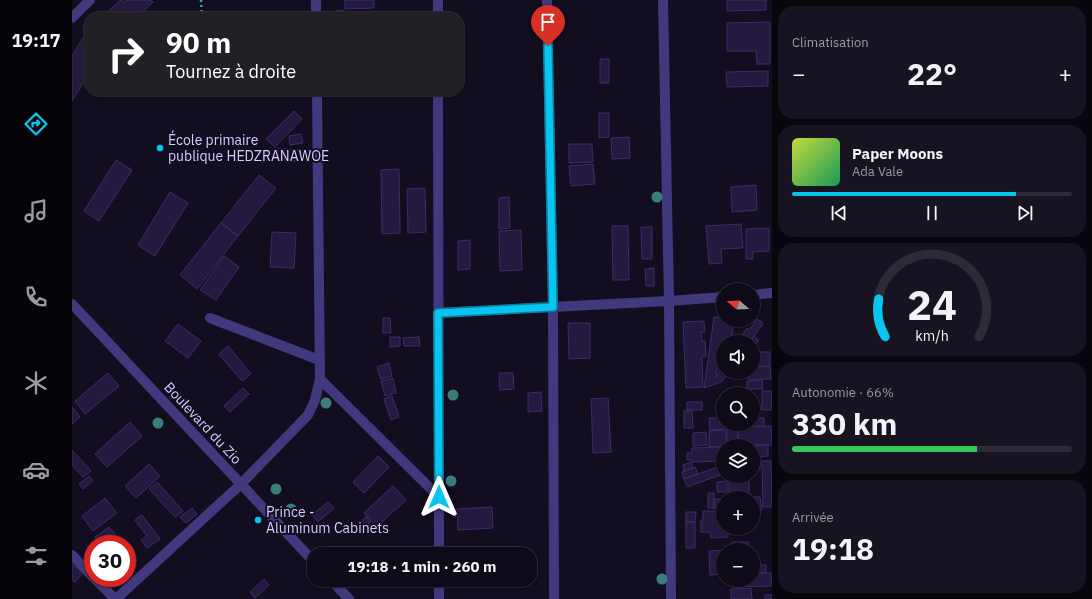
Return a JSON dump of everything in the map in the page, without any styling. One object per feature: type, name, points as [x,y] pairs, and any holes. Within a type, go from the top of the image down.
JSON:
[{"type":"street","points":[[316,0],[316,12]]},
{"type":"street","points":[[438,0],[438,12]]},
{"type":"street","points":[[547,0],[553,307],[554,599]]},
{"type":"street","points":[[663,0],[669,301],[671,599]]},
{"type":"street","points":[[72,18],[85,2]]},
{"type":"street","points":[[104,587],[115,599],[241,484],[308,415],[315,400],[320,379],[317,96]]},
{"type":"street","points":[[438,96],[439,547]]},
{"type":"street","points":[[760,294],[772,293]]},
{"type":"street","points":[[438,313],[716,298]]},
{"type":"street","name":"Boulevard du Zio","points":[[72,304],[307,555]]},
{"type":"street","points":[[210,318],[319,360]]},
{"type":"street","points":[[320,379],[439,497]]},
{"type":"street","points":[[72,555],[84,567]]},
{"type":"street","points":[[338,587],[349,599]]},
{"type":"street","points":[[439,587],[439,599]]},
{"type":"path","points":[[201,0],[202,12]]},
{"type":"building","points":[[121,0],[125,2],[127,0],[151,0],[153,2],[142,12],[107,12]]},
{"type":"building","points":[[345,0],[374,0],[374,8],[345,9]]},
{"type":"building","points":[[727,0],[766,0],[766,10],[727,11]]},
{"type":"building","points":[[343,10],[343,12],[335,12]]},
{"type":"building","points":[[770,22],[770,64],[757,64],[756,51],[727,51],[727,23]]},
{"type":"building","points":[[84,36],[84,81],[72,101],[72,56]]},
{"type":"building","points":[[600,59],[609,59],[609,83],[600,83]]},
{"type":"building","points":[[768,71],[768,86],[727,87],[726,72]]},
{"type":"building","points":[[294,111],[302,119],[275,147],[266,139]]},
{"type":"building","points":[[599,113],[609,113],[609,137],[599,138]]},
{"type":"building","points":[[301,134],[303,143],[290,145],[289,136]]},
{"type":"building","points":[[629,137],[630,158],[612,159],[611,138]]},
{"type":"building","points":[[569,144],[592,144],[593,162],[569,163]]},
{"type":"building","points":[[274,148],[304,150],[303,162],[273,159]]},
{"type":"building","points":[[116,160],[132,170],[99,221],[84,211]]},
{"type":"building","points":[[593,164],[595,184],[571,186],[569,166]]},
{"type":"building","points":[[399,169],[400,233],[382,234],[381,170]]},
{"type":"building","points":[[259,175],[276,188],[238,236],[221,223]]},
{"type":"building","points":[[756,185],[757,210],[732,212],[731,187]]},
{"type":"building","points":[[425,188],[426,232],[408,233],[407,189]]},
{"type":"building","points":[[170,192],[188,203],[155,256],[138,245]]},
{"type":"building","points":[[509,197],[510,228],[499,229],[499,198]]},
{"type":"building","points":[[221,223],[238,236],[197,289],[180,275]]},
{"type":"building","points":[[741,224],[743,248],[721,249],[722,263],[709,264],[706,226]]},
{"type":"building","points":[[612,226],[628,226],[629,280],[613,280]]},
{"type":"building","points":[[641,227],[652,227],[652,259],[642,259]]},
{"type":"building","points":[[769,228],[769,251],[753,252],[753,259],[746,259],[746,229]]},
{"type":"building","points":[[521,230],[522,270],[500,271],[499,231]]},
{"type":"building","points":[[272,232],[296,233],[294,268],[270,267]]},
{"type":"building","points":[[470,240],[470,269],[458,270],[458,241]]},
{"type":"building","points":[[224,256],[239,267],[216,300],[200,290]]},
{"type":"building","points":[[654,268],[654,286],[646,286],[645,269]]},
{"type":"building","points":[[714,317],[716,317],[716,327],[733,327],[732,335],[716,335],[716,379],[723,379],[721,382],[704,388]]},
{"type":"building","points":[[383,318],[390,318],[391,333],[383,333]]},
{"type":"building","points":[[704,321],[705,332],[701,332],[702,341],[705,341],[706,356],[702,357],[703,387],[686,388],[683,322]]},
{"type":"building","points":[[760,321],[763,323],[755,335],[742,335],[747,328],[749,330],[751,327],[760,327]]},
{"type":"building","points":[[568,323],[590,323],[590,358],[569,359]]},
{"type":"building","points":[[178,324],[201,341],[188,358],[165,341]]},
{"type":"building","points":[[390,337],[400,337],[400,346],[390,347]]},
{"type":"building","points":[[419,337],[420,346],[404,346],[403,338]]},
{"type":"building","points":[[228,346],[251,374],[242,381],[219,354]]},
{"type":"building","points":[[760,352],[770,352],[770,366],[760,367]]},
{"type":"building","points":[[389,363],[392,376],[381,379],[377,367]]},
{"type":"building","points":[[770,366],[771,379],[760,379],[760,367]]},
{"type":"building","points":[[108,373],[119,386],[85,414],[75,401]]},
{"type":"building","points":[[499,373],[513,373],[514,389],[500,390]]},
{"type":"building","points":[[393,378],[396,393],[385,396],[381,381]]},
{"type":"building","points":[[762,380],[763,389],[760,389],[760,387],[747,387],[747,381]]},
{"type":"building","points":[[243,388],[249,394],[230,412],[224,406]]},
{"type":"building","points":[[762,391],[772,391],[771,410],[762,410]]},
{"type":"building","points":[[541,392],[542,411],[528,412],[528,393]]},
{"type":"building","points":[[392,396],[399,417],[391,420],[384,399]]},
{"type":"building","points":[[608,398],[611,452],[593,453],[591,399]]},
{"type":"building","points":[[687,402],[702,402],[702,410],[687,410]]},
{"type":"building","points":[[72,407],[80,417],[72,424]]},
{"type":"building","points":[[684,411],[692,411],[693,428],[684,428]]},
{"type":"building","points":[[709,418],[716,418],[716,430],[710,430]]},
{"type":"building","points":[[760,418],[764,418],[764,426],[760,426]]},
{"type":"building","points":[[130,422],[142,436],[107,467],[95,454]]},
{"type":"building","points":[[760,426],[771,426],[772,445],[760,445],[760,439],[738,439],[738,431],[760,431]]},
{"type":"building","points":[[709,431],[726,431],[726,439],[716,439],[716,447],[709,447]]},
{"type":"building","points":[[727,431],[738,431],[738,439],[727,439]]},
{"type":"building","points":[[706,432],[707,445],[693,446],[693,433]]},
{"type":"building","points":[[768,445],[768,456],[760,457],[760,446]]},
{"type":"building","points":[[716,447],[716,461],[692,462],[692,460],[687,460],[687,453],[692,453],[692,448]]},
{"type":"building","points":[[72,450],[91,471],[83,477],[72,465]]},
{"type":"building","points":[[378,456],[389,467],[364,493],[353,482]]},
{"type":"building","points":[[762,461],[771,461],[772,507],[763,507]]},
{"type":"building","points":[[691,462],[693,468],[684,471],[683,465]]},
{"type":"building","points":[[149,464],[160,476],[136,498],[125,486]]},
{"type":"building","points":[[695,467],[698,474],[684,479],[682,472]]},
{"type":"building","points":[[716,468],[716,477],[687,487],[684,479]]},
{"type":"building","points":[[89,476],[93,481],[83,489],[79,484]]},
{"type":"building","points":[[157,482],[183,511],[175,517],[149,489]]},
{"type":"building","points":[[717,483],[727,483],[727,491],[717,491]]},
{"type":"building","points":[[729,483],[749,483],[749,491],[729,491]]},
{"type":"building","points":[[393,486],[406,500],[376,527],[364,513]]},
{"type":"building","points":[[708,493],[714,493],[714,508],[708,508]]},
{"type":"building","points":[[760,497],[762,510],[760,510]]},
{"type":"building","points":[[105,498],[117,513],[93,531],[82,516]]},
{"type":"building","points":[[714,499],[716,499],[716,508],[714,508]]},
{"type":"building","points":[[328,502],[334,508],[318,522],[312,515]]},
{"type":"building","points":[[492,507],[493,528],[458,530],[457,509]]},
{"type":"building","points":[[192,508],[197,514],[186,523],[180,517]]},
{"type":"building","points":[[703,511],[716,511],[716,535],[728,535],[728,537],[711,538],[710,532],[701,532],[701,520],[703,520]]},
{"type":"building","points":[[686,512],[696,512],[695,522],[686,522]]},
{"type":"building","points":[[142,515],[160,539],[147,548],[141,540],[147,536],[135,520]]},
{"type":"building","points":[[366,517],[370,522],[360,531],[355,525]]},
{"type":"building","points":[[686,522],[695,522],[695,548],[686,548]]},
{"type":"building","points":[[109,527],[116,535],[98,535]]},
{"type":"building","points":[[732,542],[749,542],[749,543]]},
{"type":"building","points":[[716,550],[716,575],[710,575],[709,551]]},
{"type":"building","points":[[72,564],[83,573],[75,582],[72,580]]},
{"type":"building","points":[[760,565],[766,565],[766,573],[760,573]]},
{"type":"building","points":[[760,573],[772,573],[772,586],[760,586]]},
{"type":"building","points":[[264,579],[269,585],[255,598],[250,592]]},
{"type":"building","points":[[751,588],[752,599],[731,599],[731,589]]},
{"type":"building","points":[[765,595],[772,595],[772,599],[765,599]]},
{"type":"place","name":"École primaire publique HEDZRANAWOE","points":[[160,148]]},
{"type":"place","name":"Prince - Aluminum Cabinets","points":[[258,520]]},
{"type":"route","points":[[439,497],[438,313],[553,307],[548,46]]}]
